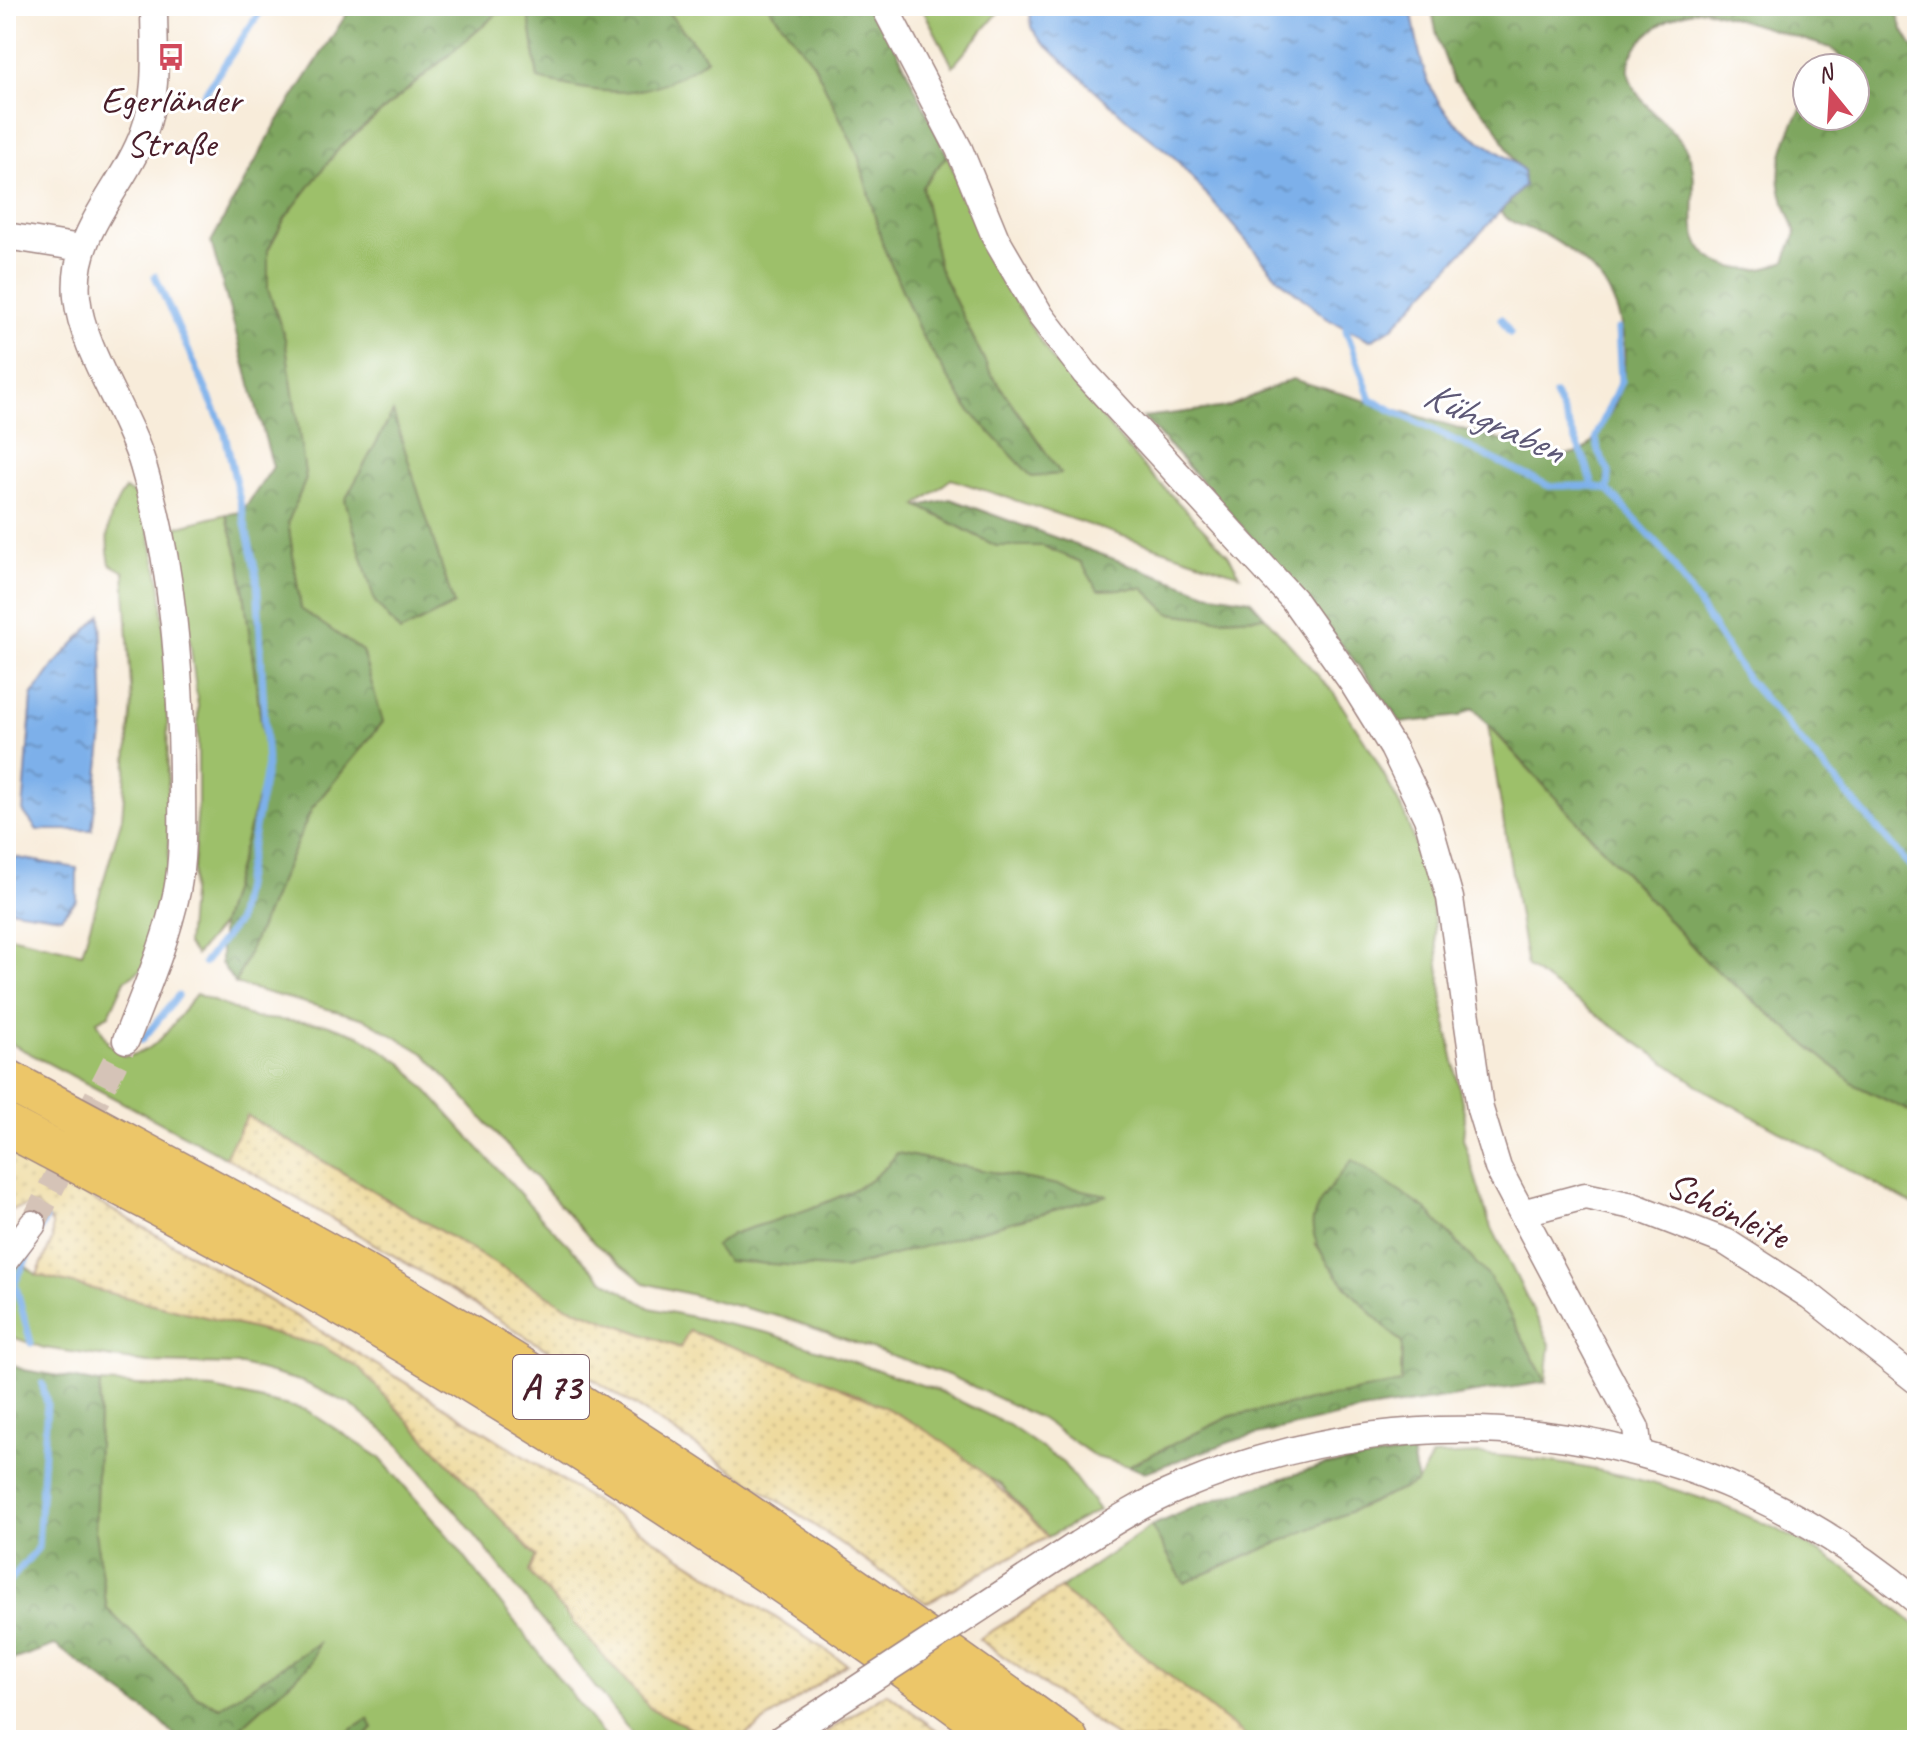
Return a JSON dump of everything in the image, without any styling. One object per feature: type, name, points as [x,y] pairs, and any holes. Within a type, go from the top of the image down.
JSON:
[{"type":"highway","name":"A 73","points":[[6,1079],[294,1236],[500,1354],[876,1601],[1068,1740]]},
{"type":"highway","name":"A 73","points":[[6,1125],[284,1273],[484,1391],[854,1630],[1005,1740]]},
{"type":"street","points":[[126,1040],[170,924],[181,846],[181,720],[168,581],[153,501],[142,461],[83,323],[76,276],[81,248],[145,129],[153,87],[154,6]]},
{"type":"street","points":[[884,6],[959,149],[996,239],[1041,316],[1085,373],[1293,599],[1352,682],[1393,748],[1427,818],[1450,898],[1480,1109],[1498,1168],[1636,1428],[1639,1452]]},
{"type":"street","points":[[6,236],[81,248]]},
{"type":"street","name":"Schönleite","points":[[1522,1213],[1585,1196],[1633,1206],[1726,1242],[1810,1296],[1917,1381]]},
{"type":"street","points":[[6,1259],[33,1224]]},
{"type":"street","points":[[779,1740],[1078,1544],[1175,1489],[1266,1457],[1335,1439],[1488,1428],[1546,1433],[1639,1452],[1735,1488],[1808,1524],[1880,1570],[1917,1601]]},
{"type":"green space","points":[[352,6],[663,6],[707,59],[686,73],[646,89],[626,92],[563,85],[538,79],[528,9],[497,14],[341,146],[285,218],[268,250],[268,289],[285,339],[306,479],[288,522],[301,609],[362,651],[383,722],[312,808],[235,984],[221,963],[221,925],[267,767],[240,562],[226,514],[242,512],[273,467],[211,242],[276,124]]},
{"type":"green space","points":[[663,6],[768,6],[814,64],[858,155],[883,246],[922,336],[968,409],[1060,473],[990,372],[939,268],[922,187],[947,155],[994,268],[1052,359],[1140,463],[1228,554],[1240,575],[951,479],[917,505],[996,546],[1043,546],[1081,562],[1099,590],[1143,588],[1170,613],[1216,619],[1265,617],[1333,692],[1372,752],[1404,813],[1430,887],[1445,1018],[1465,1117],[1463,1138],[1489,1222],[1550,1344],[1546,1382],[1490,1278],[1315,1244],[1352,1293],[1402,1343],[1401,1383],[1231,1416],[1128,1466],[1096,1457],[1040,1418],[951,1376],[785,1318],[645,1283],[594,1243],[425,1054],[365,1019],[235,984],[312,808],[383,722],[362,651],[301,610],[288,522],[305,479],[285,339],[268,289],[268,250],[285,218],[339,148],[497,14],[528,8],[538,79],[706,59]],"holes":[[[897,1153],[1106,1195],[732,1234],[846,1194],[867,1182]]]},
{"type":"green space","points":[[768,6],[876,6],[947,155],[922,187],[939,268],[990,372],[1061,474],[1032,477],[968,409],[922,336],[883,246],[858,155],[814,64]]},
{"type":"green space","points":[[921,6],[1004,6],[953,66]]},
{"type":"green space","points":[[1431,6],[1895,6],[1903,30],[1917,54],[1917,1115],[1857,1086],[1708,963],[1473,708],[1460,716],[1401,723],[1309,604],[1143,417],[1228,407],[1292,379],[1548,454],[1572,455],[1586,449],[1608,417],[1621,386],[1624,351],[1619,316],[1599,277],[1576,256],[1551,238],[1515,223],[1500,212],[1524,186],[1523,170],[1514,161],[1493,121],[1453,80],[1438,40]],"holes":[[[1705,9],[1831,48],[1835,52],[1871,52],[1871,132],[1791,130],[1782,156],[1779,180],[1796,233],[1785,261],[1753,270],[1732,267],[1713,259],[1701,248],[1695,234],[1693,169],[1688,153],[1633,86],[1629,71],[1632,55],[1645,37],[1665,21]]]},
{"type":"green space","points":[[393,412],[454,605],[400,632],[375,602],[345,500]]},
{"type":"green space","points":[[125,489],[135,495],[147,523],[161,587],[167,682],[169,879],[145,967],[125,980],[109,1015],[97,1021],[108,1043],[124,1056],[147,1049],[166,1034],[196,994],[255,1018],[326,1024],[361,1036],[403,1064],[540,1216],[601,1278],[650,1308],[769,1333],[939,1391],[1009,1425],[1063,1463],[1099,1510],[1048,1537],[1000,1484],[805,1373],[690,1331],[681,1348],[564,1305],[248,1116],[225,1157],[6,1041],[6,935],[82,953],[122,818],[132,704],[124,572],[110,564],[107,543],[111,516]]},
{"type":"green space","points":[[950,499],[1207,593],[1250,600],[1265,617],[1216,619],[1169,613],[1143,588],[1098,590],[1081,562],[1043,546],[996,546],[919,506]]},
{"type":"green space","points":[[226,514],[240,562],[267,767],[221,925],[196,955],[187,945],[198,805],[198,706],[176,527]]},
{"type":"green space","points":[[1488,725],[1708,963],[1857,1086],[1917,1115],[1917,1207],[1708,1092],[1527,967]]},
{"type":"green space","points":[[897,1153],[1108,1195],[844,1269],[727,1261],[715,1246],[732,1234],[846,1194],[867,1182]]},
{"type":"green space","points":[[1352,1160],[1427,1210],[1490,1278],[1546,1382],[1361,1411],[1239,1439],[1145,1472],[1128,1466],[1231,1416],[1401,1383],[1402,1343],[1344,1284],[1319,1248],[1313,1231],[1314,1216],[1321,1201]]},
{"type":"green space","points":[[16,1259],[37,1275],[322,1346],[359,1368],[536,1556],[529,1572],[650,1708],[715,1740],[637,1740],[459,1515],[392,1437],[350,1404],[303,1382],[242,1365],[148,1363],[44,1348],[12,1337],[6,1317],[5,1297]]},
{"type":"green space","points":[[6,1363],[24,1370],[100,1383],[95,1532],[107,1609],[197,1697],[220,1707],[318,1643],[311,1663],[227,1740],[179,1740],[160,1721],[55,1645],[6,1662]]},
{"type":"green space","points":[[100,1383],[214,1389],[306,1410],[379,1457],[448,1536],[607,1740],[363,1740],[373,1728],[368,1719],[336,1740],[227,1740],[311,1663],[318,1644],[220,1707],[197,1697],[107,1609],[95,1532]]},
{"type":"green space","points":[[1412,1452],[1417,1483],[1184,1583],[1151,1526],[1196,1506],[1321,1466]]},
{"type":"green space","points":[[1478,1454],[1576,1466],[1672,1489],[1765,1524],[1851,1572],[1917,1626],[1917,1740],[1250,1740],[1060,1589],[1151,1526],[1184,1583],[1417,1483],[1432,1456]]},
{"type":"green space","points":[[368,1719],[373,1728],[363,1740],[336,1740]]},
{"type":"sand","points":[[247,1116],[564,1305],[680,1348],[689,1331],[806,1373],[891,1411],[970,1462],[1048,1537],[926,1603],[755,1485],[581,1371],[225,1157]]},
{"type":"sand","points":[[6,1152],[327,1335],[537,1464],[847,1664],[738,1740],[715,1740],[650,1708],[529,1572],[536,1556],[359,1368],[322,1346],[37,1275],[52,1240],[52,1223],[36,1204],[6,1211]]},
{"type":"sand","points":[[1060,1589],[1250,1740],[1121,1740],[979,1639]]},
{"type":"sand","points":[[887,1693],[950,1740],[814,1740]]},
{"type":"water","points":[[1030,6],[1411,6],[1420,56],[1439,102],[1462,128],[1523,170],[1524,186],[1392,328],[1370,340],[1329,320],[1278,278],[1175,158],[1130,122],[1041,41],[1031,27]]},
{"type":"water","points":[[101,615],[104,725],[92,830],[37,830],[23,811],[32,696],[54,665]]},
{"type":"water","points":[[7,856],[77,868],[77,900],[61,917],[6,909]]},
{"type":"waterway","points":[[201,99],[264,6]]},
{"type":"waterway","points":[[155,276],[224,430],[257,577],[267,765],[237,922],[204,963]]},
{"type":"waterway","points":[[1501,319],[1510,333]]},
{"type":"waterway","name":"Kühgraben","points":[[1347,323],[1346,330],[1371,400],[1549,486],[1593,486],[1608,490],[1664,551],[1747,679],[1917,874]]},
{"type":"waterway","points":[[1608,490],[1609,472],[1598,451],[1596,437],[1621,381],[1618,329]]},
{"type":"waterway","points":[[1555,395],[1586,463],[1593,486]]},
{"type":"waterway","points":[[142,1040],[178,996]]},
{"type":"waterway","points":[[31,1343],[15,1283],[45,1220]]},
{"type":"waterway","points":[[6,1585],[38,1548],[47,1403],[42,1384]]},
{"type":"tunnel","points":[[33,1224],[126,1040]]},
{"type":"place","name":"Egerländer Straße","points":[[171,57]]}]
